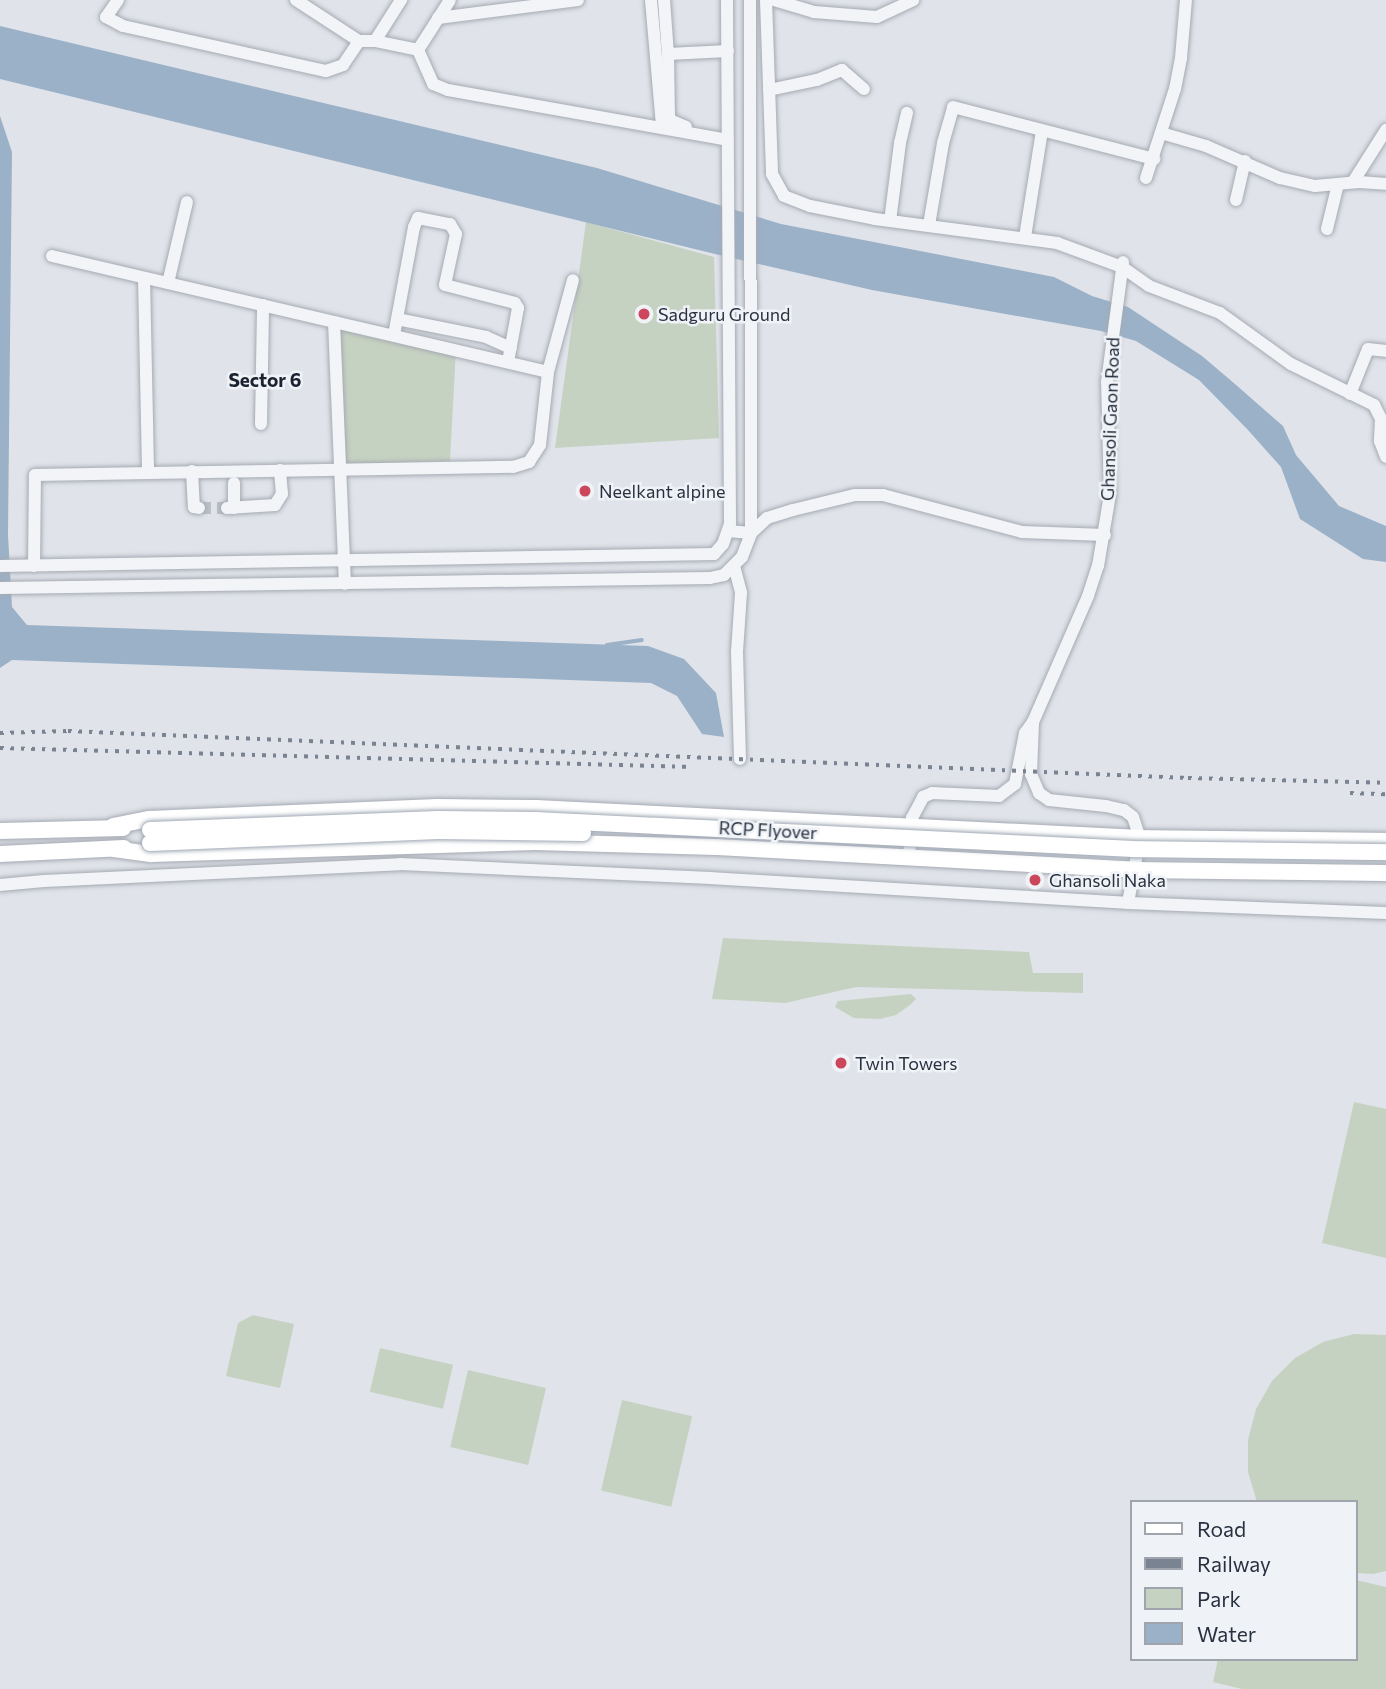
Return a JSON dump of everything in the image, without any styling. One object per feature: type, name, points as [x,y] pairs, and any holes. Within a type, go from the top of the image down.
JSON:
[{"type":"main road","points":[[0,831],[113,826],[149,818],[450,807],[536,808],[1140,838],[1386,841]]},
{"type":"main road","name":"RCP Flyover","points":[[150,837],[438,819],[536,820],[1133,849],[1386,852]]},
{"type":"main road","points":[[113,826],[150,837]]},
{"type":"main road","name":"RCP Flyover","points":[[150,837],[535,831],[1132,859],[1386,862]]},
{"type":"main road","points":[[114,849],[150,837]]},
{"type":"main road","points":[[0,854],[114,849],[151,854],[535,842],[909,857],[1136,870],[1386,873]]},
{"type":"street","points":[[118,0],[106,17],[123,26],[326,71],[343,65],[359,41]]},
{"type":"street","points":[[296,0],[359,41],[376,41],[418,50]]},
{"type":"street","points":[[376,41],[401,0]]},
{"type":"street","points":[[418,50],[450,0]]},
{"type":"street","points":[[438,18],[578,0]]},
{"type":"street","points":[[651,0],[662,127]]},
{"type":"street","points":[[664,0],[669,117],[679,125],[697,129]]},
{"type":"street","points":[[0,566],[707,556],[718,550],[728,531],[727,0]]},
{"type":"street","points":[[0,588],[710,578],[724,575],[742,557],[751,533],[750,0]]},
{"type":"street","points":[[766,0],[772,174],[784,196],[810,206],[890,221],[1025,237],[1067,246],[1122,264],[1149,286],[1220,313],[1291,364],[1378,410],[1380,441],[1386,457]]},
{"type":"street","points":[[774,0],[814,12],[877,17],[913,0]]},
{"type":"street","points":[[1146,178],[1180,69],[1182,1]]},
{"type":"street","points":[[418,50],[433,84],[448,90],[728,140]]},
{"type":"street","points":[[668,54],[728,51]]},
{"type":"street","points":[[769,90],[817,80],[842,70],[864,89]]},
{"type":"street","points":[[929,225],[943,143],[953,107],[1154,159]]},
{"type":"street","points":[[890,221],[900,143],[907,113]]},
{"type":"street","points":[[1353,182],[1386,130]]},
{"type":"street","points":[[1025,237],[1042,131]]},
{"type":"street","points":[[1161,133],[1245,161],[1280,178],[1315,186],[1353,182],[1386,184]]},
{"type":"street","points":[[1236,200],[1245,161]]},
{"type":"street","points":[[728,164],[750,166]]},
{"type":"street","points":[[1327,229],[1338,184]]},
{"type":"street","points":[[168,283],[187,202]]},
{"type":"street","points":[[394,335],[418,218],[450,224],[456,234],[445,285],[515,303],[519,315],[508,362]]},
{"type":"street","points":[[52,256],[548,372]]},
{"type":"street","name":"Ghansoli Gaon Road","points":[[911,827],[916,807],[923,797],[932,793],[999,796],[1015,784],[1025,733],[1033,722],[1088,596],[1105,535],[1110,494],[1107,382],[1122,264]]},
{"type":"street","points":[[144,278],[148,472]]},
{"type":"street","points":[[30,566],[35,475],[513,467],[529,462],[540,445],[548,372],[573,280]]},
{"type":"street","points":[[261,424],[263,305]]},
{"type":"street","points":[[397,319],[486,337],[511,348]]},
{"type":"street","points":[[334,322],[345,584]]},
{"type":"street","points":[[1350,394],[1368,349],[1386,351]]},
{"type":"street","points":[[234,483],[230,508],[279,502],[282,494],[280,470]]},
{"type":"street","points":[[192,471],[194,507],[199,508]]},
{"type":"street","points":[[728,531],[751,533],[767,518],[793,510],[855,495],[883,495],[1022,532],[1105,535]]},
{"type":"street","points":[[734,566],[741,593],[737,652],[740,760]]},
{"type":"street","points":[[1033,722],[1031,774],[1039,793],[1049,800],[1124,810],[1133,817],[1140,838],[1128,903]]},
{"type":"street","points":[[909,857],[911,827]]},
{"type":"street","points":[[0,885],[400,864],[672,876],[1128,903],[1386,913]]},
{"type":"green space","name":"Sadguru Ground","points":[[586,222],[714,257],[719,438],[555,448]]},
{"type":"green space","points":[[340,323],[456,349],[450,461],[344,464]]},
{"type":"green space","points":[[723,938],[1029,952],[1033,973],[1083,973],[1083,993],[856,987],[785,1003],[712,999]]},
{"type":"green space","points":[[911,994],[916,999],[910,1005],[896,1015],[880,1019],[854,1018],[835,1007],[838,1001]]},
{"type":"green space","points":[[1354,1102],[1386,1109],[1386,1258],[1322,1243]]},
{"type":"green space","points":[[253,1315],[294,1324],[280,1388],[226,1376],[238,1323]]},
{"type":"green space","points":[[1354,1334],[1386,1335],[1386,1571],[1358,1573],[1358,1500],[1256,1500],[1248,1472],[1248,1440],[1256,1409],[1272,1381],[1295,1358],[1323,1342]]},
{"type":"green space","points":[[380,1348],[453,1365],[443,1409],[370,1392]]},
{"type":"green space","points":[[468,1370],[546,1388],[528,1465],[450,1447]]},
{"type":"green space","points":[[622,1400],[692,1416],[671,1507],[601,1491]]},
{"type":"green space","points":[[1358,1580],[1386,1587],[1386,1689],[1242,1689],[1213,1682],[1218,1661],[1358,1661]]},
{"type":"water","points":[[0,26],[597,168],[781,224],[1054,277],[1092,296],[1128,307],[1202,356],[1235,384],[1283,426],[1296,455],[1339,506],[1386,526],[1386,562],[1363,559],[1300,519],[1281,467],[1248,430],[1199,380],[1136,341],[1101,331],[872,290],[715,254],[0,79]]},
{"type":"water","points":[[0,116],[12,152],[8,535],[12,607],[27,625],[648,646],[684,659],[716,693],[724,737],[702,734],[677,696],[651,683],[12,660],[0,668]]},
{"type":"waterway","points":[[607,645],[642,640]]},
{"type":"tunnel","points":[[199,508],[227,508]]},
{"type":"railway","points":[[0,733],[68,731],[1188,778],[1386,783]]},
{"type":"railway","points":[[0,748],[693,767]]},
{"type":"railway","points":[[1350,793],[1386,794]]},
{"type":"place","name":"Sadguru Ground","points":[[644,314]]},
{"type":"place","name":"Neelkant alpine","points":[[585,491]]},
{"type":"place","name":"Ghansoli Naka","points":[[1035,880]]},
{"type":"place","name":"Twin Towers","points":[[841,1063]]},
{"type":"district","name":"Sector 6","points":[[265,380]]}]
